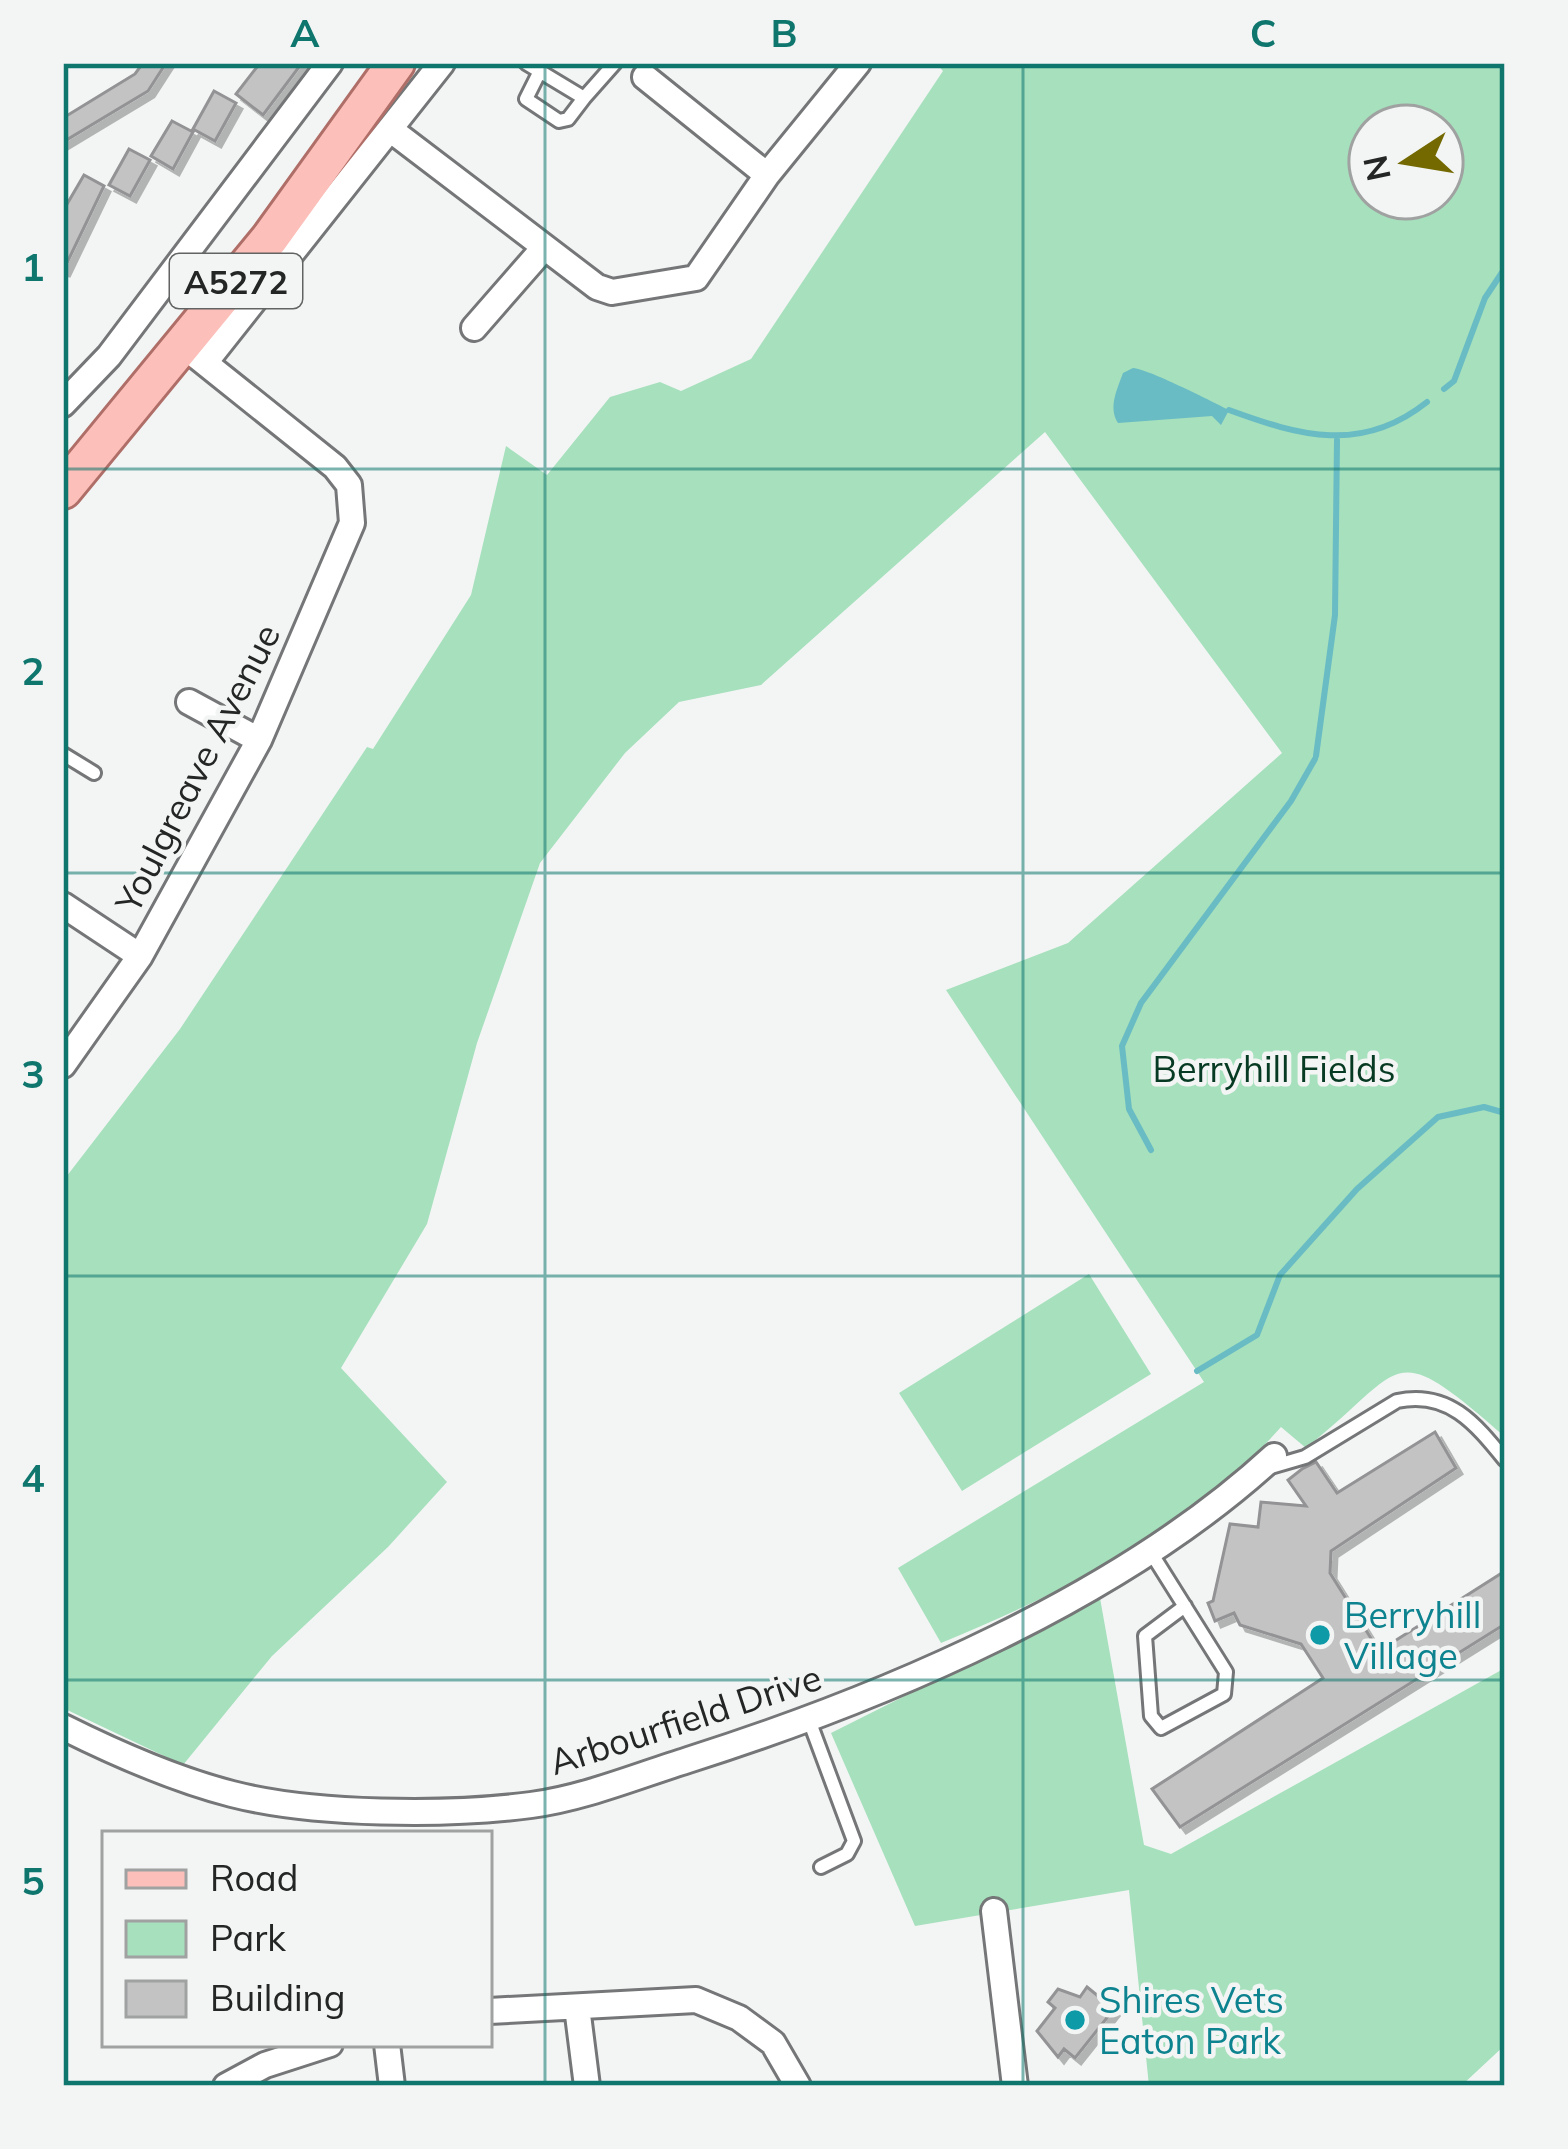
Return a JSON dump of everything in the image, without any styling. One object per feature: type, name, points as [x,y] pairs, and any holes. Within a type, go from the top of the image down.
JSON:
[{"type":"main road","name":"A5272","points":[[63,490],[196,353],[396,63]]},
{"type":"street","points":[[63,404],[109,356],[330,63]]},
{"type":"street","points":[[196,353],[391,130],[442,63]]},
{"type":"street","points":[[391,130],[543,249],[612,292],[696,278],[767,175],[858,63]]},
{"type":"street","points":[[639,70],[767,175]]},
{"type":"street","points":[[474,328],[543,249]]},
{"type":"street","name":"Youlgreave Avenue","points":[[63,1066],[140,956],[260,740],[343,550],[353,504],[335,466],[196,353]]},
{"type":"street","points":[[189,702],[260,740]]},
{"type":"street","points":[[63,905],[140,956]]},
{"type":"street","name":"Arbourfield Drive","points":[[63,1727],[125,1758],[234,1795],[357,1808],[427,1822],[472,1822],[597,1789],[809,1720],[960,1655],[1149,1550],[1267,1462]]},
{"type":"street","points":[[994,1911],[1015,2086]]},
{"type":"street","points":[[492,2012],[696,2000],[739,2018],[773,2043],[798,2086]]},
{"type":"street","points":[[577,2007],[587,2086]]},
{"type":"street","points":[[226,2086],[261,2054],[309,2047]]},
{"type":"street","points":[[386,2047],[392,2086]]},
{"type":"lane","points":[[526,63],[584,98]]},
{"type":"lane","points":[[540,71],[526,99],[559,121],[568,119],[615,63]]},
{"type":"lane","points":[[63,754],[94,773]]},
{"type":"lane","points":[[1267,1462],[1289,1465],[1397,1401],[1417,1397],[1454,1405],[1505,1460]]},
{"type":"lane","points":[[1149,1550],[1185,1606],[1228,1682],[1224,1694],[1161,1728],[1151,1716],[1145,1636],[1185,1606]]},
{"type":"lane","points":[[809,1720],[854,1841],[847,1854],[821,1867]]},
{"type":"green space","name":"Berryhill Fields","points":[[936,63],[1505,63],[1505,1437],[1439,1384],[1418,1374],[1400,1374],[1383,1382],[1306,1448],[1281,1427],[1208,1496],[1124,1554],[941,1643],[898,1568],[1204,1382],[946,990],[1068,943],[1282,753],[1045,432],[761,685],[679,702],[625,753],[540,863],[477,1043],[427,1224],[341,1368],[447,1482],[388,1547],[272,1656],[183,1765],[63,1708],[63,1181],[180,1029],[367,747],[373,749],[471,595],[506,446],[547,475],[610,397],[660,382],[681,391],[751,359],[943,71]]},
{"type":"green space","points":[[1089,1274],[1151,1374],[962,1491],[899,1393]]},
{"type":"green space","points":[[1100,1598],[1144,1845],[1171,1854],[1505,1668],[1505,2045],[1461,2086],[1149,2086],[1129,1890],[915,1926],[831,1733]]},
{"type":"water","points":[[1133,368],[1229,410],[1221,425],[1212,416],[1118,423],[1116,392],[1123,373]]},
{"type":"building","points":[[143,63],[166,63],[148,91],[63,142],[63,118],[135,74]]},
{"type":"building","points":[[260,63],[302,63],[263,115],[236,94]]},
{"type":"building","points":[[214,91],[236,103],[215,141],[193,129]]},
{"type":"building","points":[[172,121],[193,132],[173,169],[151,156]]},
{"type":"building","points":[[129,149],[150,160],[130,196],[109,185]]},
{"type":"building","points":[[84,175],[104,186],[63,271],[63,211]]},
{"type":"building","name":"Berryhill Village","points":[[1435,1432],[1456,1468],[1331,1551],[1330,1573],[1379,1651],[1505,1571],[1505,1624],[1180,1827],[1152,1789],[1323,1678],[1301,1644],[1240,1625],[1234,1613],[1215,1621],[1208,1603],[1213,1601],[1230,1524],[1258,1527],[1261,1502],[1306,1506],[1288,1480],[1316,1462],[1337,1493]]},
{"type":"building","name":"Shires Vets Eaton Park","points":[[1087,1987],[1114,2009],[1075,2058],[1064,2049],[1058,2057],[1037,2031],[1055,2008],[1048,2002],[1058,1989],[1080,1997]]},
{"type":"waterway","points":[[1444,389],[1454,381],[1485,298],[1505,268]]},
{"type":"waterway","points":[[1229,410],[1306,433],[1355,434],[1379,429],[1427,402]]},
{"type":"waterway","points":[[1316,756],[1335,615],[1337,440]]},
{"type":"waterway","points":[[1151,1150],[1129,1109],[1122,1046],[1141,1003],[1291,801],[1315,759]]},
{"type":"waterway","points":[[1197,1371],[1257,1335],[1280,1275],[1357,1189],[1438,1117],[1484,1107],[1505,1113]]},
{"type":"place","name":"Berryhill Village","points":[[1320,1635]]},
{"type":"place","name":"Shires Vets Eaton Park","points":[[1075,2020]]}]
